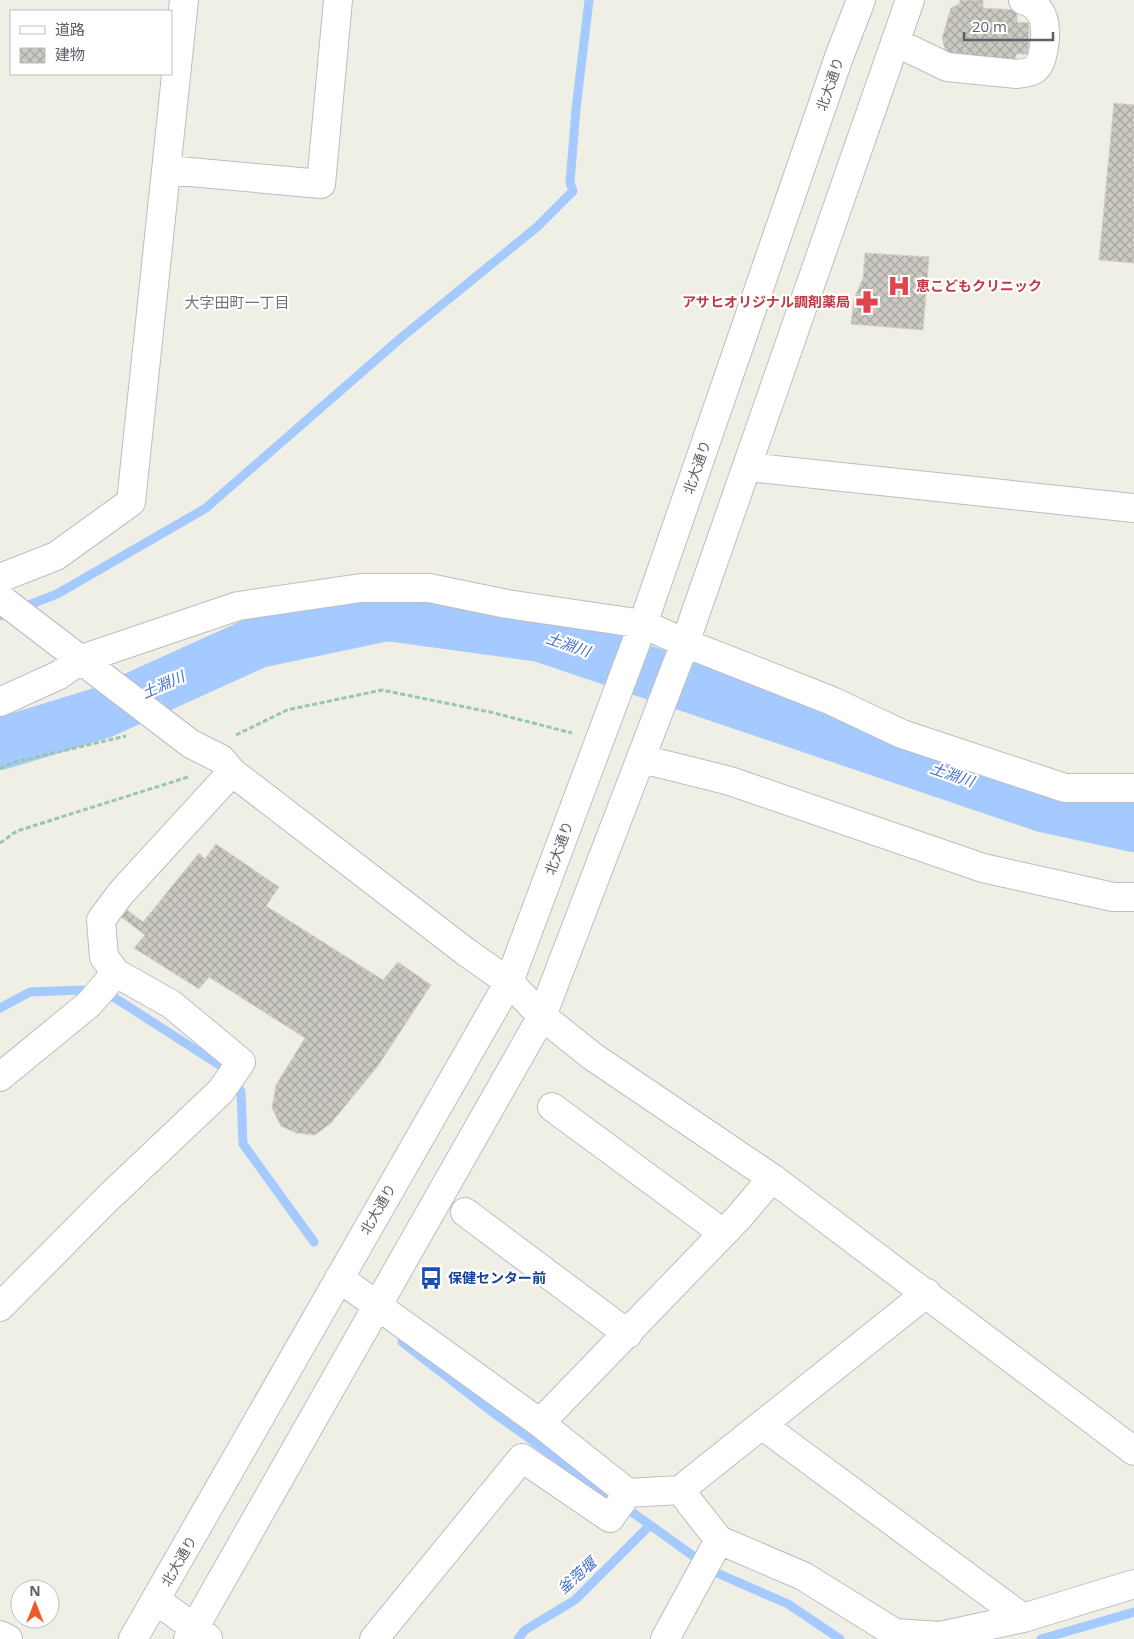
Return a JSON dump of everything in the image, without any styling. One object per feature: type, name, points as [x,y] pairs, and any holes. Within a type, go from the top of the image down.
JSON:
[{"type":"street","points":[[0,578],[56,556],[132,502],[168,170],[184,0]]},
{"type":"street","points":[[168,170],[321,184],[338,0]]},
{"type":"street","name":"北大通り","points":[[133,1639],[509,982],[589,733],[640,631],[836,66],[861,0]]},
{"type":"street","points":[[156,1600],[197,1635],[377,1305],[542,1016],[683,648],[748,467],[910,0]]},
{"type":"street","points":[[895,42],[947,66],[1017,74],[1027,73],[1036,68],[1042,60],[1046,30],[1045,19],[1038,9],[1032,3],[1023,0]]},
{"type":"street","points":[[748,467],[1134,508]]},
{"type":"street","points":[[0,702],[59,675],[89,666],[238,606],[361,588],[429,588],[640,631],[832,701],[902,734],[1066,788],[1134,788]]},
{"type":"street","points":[[4,601],[191,744],[227,765],[466,952],[509,982],[542,1016],[592,1056],[772,1178],[1134,1451]]},
{"type":"street","points":[[644,753],[983,868],[1113,897],[1134,897]]},
{"type":"street","points":[[0,1077],[103,989],[104,957],[101,920],[121,893],[227,765]]},
{"type":"street","points":[[0,1307],[107,1200],[221,1091],[241,1062],[171,1004],[103,989]]},
{"type":"street","points":[[552,1108],[723,1233]]},
{"type":"street","points":[[540,1423],[628,1334],[772,1178]]},
{"type":"street","points":[[465,1212],[628,1334]]},
{"type":"street","points":[[339,1278],[540,1423],[622,1502]]},
{"type":"street","points":[[374,1639],[522,1458],[610,1518],[622,1502],[680,1490],[927,1294]]},
{"type":"street","points":[[762,1425],[1022,1618]]},
{"type":"street","points":[[680,1490],[711,1555]]},
{"type":"street","points":[[711,1555],[803,1576],[894,1636],[940,1636],[1022,1618],[1134,1584]]},
{"type":"street","points":[[665,1639],[711,1555]]},
{"type":"street","points":[[0,1635],[8,1639]]},
{"type":"path","points":[[0,843],[17,831],[227,765],[236,734],[287,710],[382,690],[589,733]]},
{"type":"path","points":[[0,768],[11,763],[126,736]]},
{"type":"building","points":[[960,0],[983,0],[983,8],[1017,10],[1017,22],[1029,23],[1028,54],[1016,54],[1016,65],[949,63],[942,38],[951,8],[959,4]]},
{"type":"building","points":[[1114,103],[1134,105],[1134,263],[1099,260]]},
{"type":"building","points":[[865,253],[929,257],[923,330],[851,324],[854,299],[863,278]]},
{"type":"building","points":[[216,844],[279,887],[266,906],[383,980],[398,962],[431,985],[377,1067],[331,1123],[315,1135],[296,1133],[281,1126],[272,1108],[276,1085],[305,1038],[209,977],[199,989],[134,948],[145,935],[120,916],[127,910],[143,922],[199,853],[205,859]]},
{"type":"waterway","points":[[0,616],[57,594],[206,508],[402,337],[537,227],[573,191],[570,183],[576,109],[589,0]]},
{"type":"waterway","name":"土淵川","points":[[0,744],[101,713],[258,642],[387,615],[541,636],[1043,806],[1134,826]]},
{"type":"waterway","points":[[0,1008],[30,992],[83,990],[115,998],[224,1068],[241,1091],[243,1144],[314,1242]]},
{"type":"waterway","points":[[402,1342],[491,1411],[717,1573],[788,1604],[840,1639]]},
{"type":"waterway","name":"釜萢堰","points":[[518,1639],[525,1630],[575,1600],[649,1526]]},
{"type":"waterway","points":[[1041,1639],[1134,1612]]},
{"type":"place","name":"恵こどもクリニック","points":[[899,286]]},
{"type":"place","name":"アサヒオリジナル調剤薬局","points":[[867,302]]},
{"type":"place","name":"保健センター前","points":[[431,1278]]},
{"type":"district","name":"大字田町一丁目","points":[[237,303]]}]
